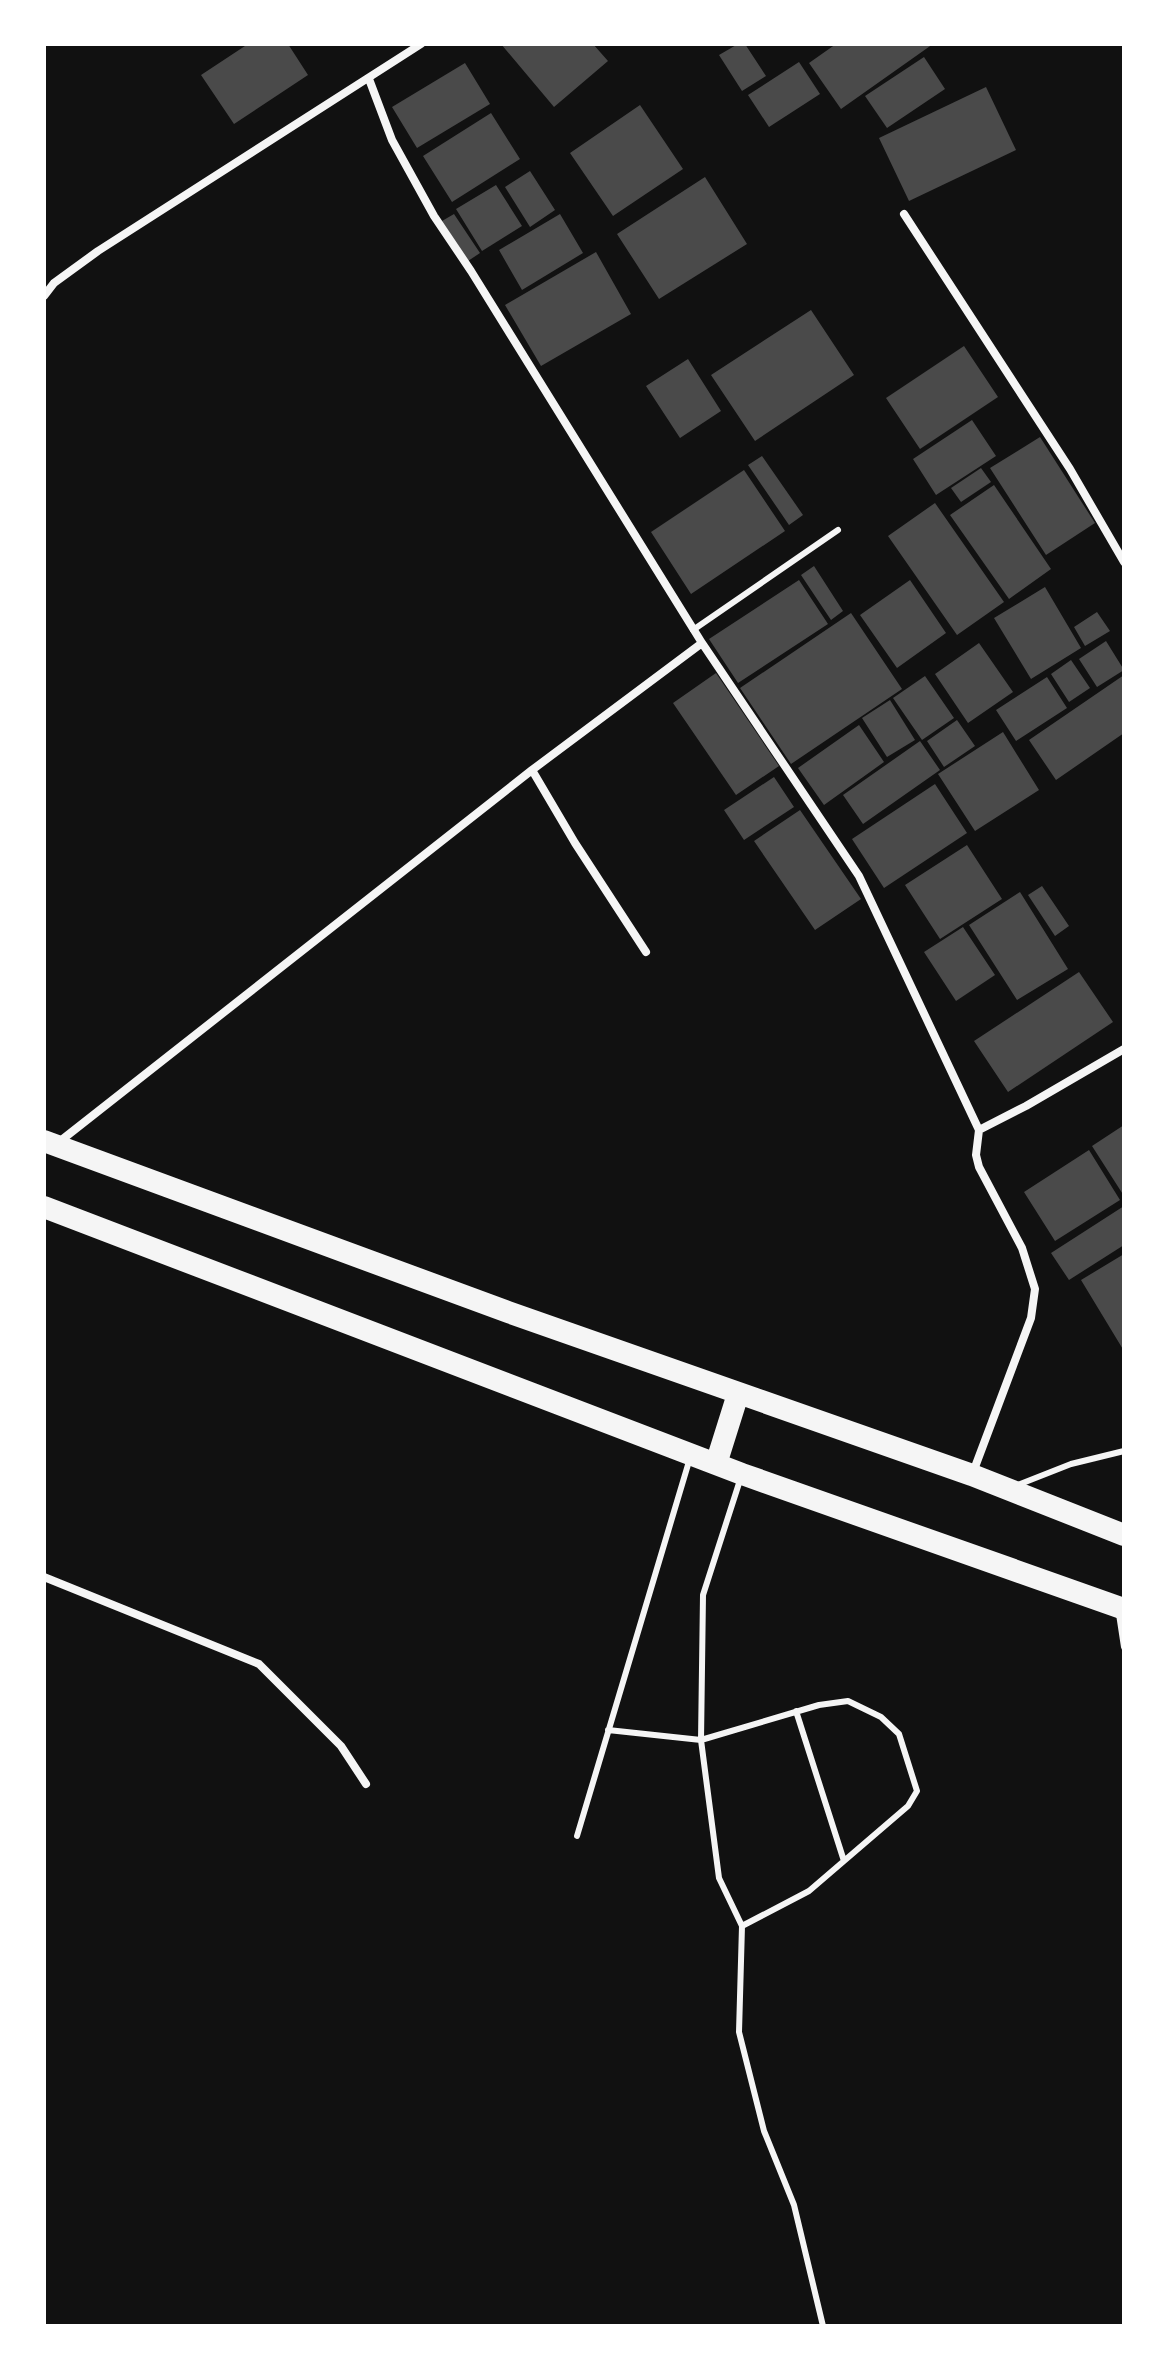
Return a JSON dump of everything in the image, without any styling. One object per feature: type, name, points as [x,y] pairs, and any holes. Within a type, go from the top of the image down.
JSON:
[{"type":"highway","points":[[49,1143],[738,1394],[972,1475],[1124,1535]]},
{"type":"highway","points":[[44,1207],[742,1474],[1121,1608]]},
{"type":"highway","points":[[716,1464],[738,1394]]},
{"type":"street","points":[[44,296],[54,283],[98,251],[421,44]]},
{"type":"street","points":[[369,79],[392,140],[434,216],[693,630],[859,876],[979,1130],[976,1155],[979,1167],[1022,1248],[1035,1289],[1031,1318],[972,1475]]},
{"type":"street","points":[[904,214],[1062,456],[1124,562]]},
{"type":"street","points":[[49,1143],[532,770],[702,643]]},
{"type":"street","points":[[532,770],[646,952]]},
{"type":"street","points":[[979,1130],[1124,1049]]},
{"type":"street","points":[[44,1577],[259,1664],[341,1746],[366,1784]]},
{"type":"lane","points":[[693,630],[838,530]]},
{"type":"lane","points":[[1008,1489],[1071,1464],[1124,1451]]},
{"type":"lane","points":[[577,1836],[691,1455]]},
{"type":"lane","points":[[742,1474],[703,1595],[701,1740],[719,1878],[742,1926],[739,2032],[764,2131],[794,2205],[823,2326]]},
{"type":"lane","points":[[1121,1608],[1124,1647]]},
{"type":"lane","points":[[608,1730],[701,1740],[796,1711],[848,1701],[881,1717],[899,1734],[917,1791],[908,1806],[809,1891],[742,1926]]},
{"type":"lane","points":[[796,1711],[844,1861]]},
{"type":"building","points":[[248,44],[288,44],[308,75],[234,124],[201,75]]},
{"type":"building","points":[[501,44],[593,44],[608,61],[554,107]]},
{"type":"building","points":[[738,44],[745,44],[766,76],[742,91],[719,55]]},
{"type":"building","points":[[836,44],[933,44],[841,109],[809,63]]},
{"type":"building","points":[[924,57],[945,89],[887,128],[865,96]]},
{"type":"building","points":[[799,62],[820,94],[769,127],[748,95]]},
{"type":"building","points":[[465,63],[490,104],[417,148],[392,107]]},
{"type":"building","points":[[986,87],[1016,150],[909,201],[879,138]]},
{"type":"building","points":[[640,105],[683,169],[613,216],[570,153]]},
{"type":"building","points":[[491,113],[520,159],[452,202],[423,156]]},
{"type":"building","points":[[530,171],[555,210],[530,227],[505,187]]},
{"type":"building","points":[[705,177],[747,244],[659,299],[617,234]]},
{"type":"building","points":[[496,185],[522,226],[482,251],[456,209]]},
{"type":"building","points":[[454,214],[480,253],[468,261],[442,221]]},
{"type":"building","points":[[560,214],[583,253],[522,290],[499,250]]},
{"type":"building","points":[[596,252],[631,314],[541,366],[505,305]]},
{"type":"building","points":[[811,310],[854,375],[755,441],[711,375]]},
{"type":"building","points":[[964,346],[998,397],[920,449],[886,398]]},
{"type":"building","points":[[688,359],[721,411],[680,438],[646,386]]},
{"type":"building","points":[[972,420],[996,456],[936,495],[913,459]]},
{"type":"building","points":[[1040,437],[1095,523],[1046,555],[990,468]]},
{"type":"building","points":[[762,456],[803,515],[789,525],[748,465]]},
{"type":"building","points":[[981,468],[991,482],[961,502],[951,488]]},
{"type":"building","points":[[744,470],[785,531],[691,594],[651,532]]},
{"type":"building","points":[[994,485],[1051,569],[1009,599],[950,515]]},
{"type":"building","points":[[935,503],[1004,602],[957,635],[888,536]]},
{"type":"building","points":[[814,566],[843,611],[831,620],[801,575]]},
{"type":"building","points":[[799,580],[828,624],[738,683],[709,639]]},
{"type":"building","points":[[910,580],[946,633],[897,668],[860,615]]},
{"type":"building","points":[[1045,587],[1081,648],[1031,679],[994,618]]},
{"type":"building","points":[[1097,612],[1110,631],[1085,646],[1074,627]]},
{"type":"building","points":[[851,613],[902,689],[791,764],[740,688]]},
{"type":"building","points":[[1106,641],[1124,670],[1097,687],[1079,659]]},
{"type":"building","points":[[979,643],[1013,692],[968,723],[935,674]]},
{"type":"building","points":[[1071,660],[1090,688],[1069,702],[1051,674]]},
{"type":"building","points":[[716,673],[779,766],[736,795],[673,703]]},
{"type":"building","points":[[1124,675],[1124,733],[1056,780],[1029,740]]},
{"type":"building","points":[[925,676],[954,718],[922,740],[893,698]]},
{"type":"building","points":[[1047,677],[1067,708],[1016,741],[996,710]]},
{"type":"building","points":[[890,700],[915,740],[887,757],[862,718]]},
{"type":"building","points":[[957,720],[975,746],[944,767],[927,741]]},
{"type":"building","points":[[859,725],[884,762],[824,805],[798,768]]},
{"type":"building","points":[[1003,732],[1039,790],[975,831],[938,774]]},
{"type":"building","points":[[920,741],[940,770],[863,824],[843,795]]},
{"type":"building","points":[[774,777],[794,807],[744,840],[724,810]]},
{"type":"building","points":[[935,784],[967,833],[884,888],[852,839]]},
{"type":"building","points":[[800,810],[861,899],[815,930],[754,841]]},
{"type":"building","points":[[967,845],[1002,899],[940,939],[905,885]]},
{"type":"building","points":[[1042,886],[1069,926],[1055,936],[1028,895]]},
{"type":"building","points":[[1020,892],[1068,969],[1017,1000],[969,925]]},
{"type":"building","points":[[963,927],[995,975],[956,1001],[924,952]]},
{"type":"building","points":[[1079,972],[1113,1022],[1008,1092],[974,1041]]},
{"type":"building","points":[[1124,1125],[1124,1196],[1092,1146]]},
{"type":"building","points":[[1089,1150],[1120,1200],[1055,1241],[1024,1192]]},
{"type":"building","points":[[1124,1206],[1124,1245],[1069,1280],[1051,1253]]},
{"type":"building","points":[[1124,1254],[1124,1351],[1081,1280]]}]
